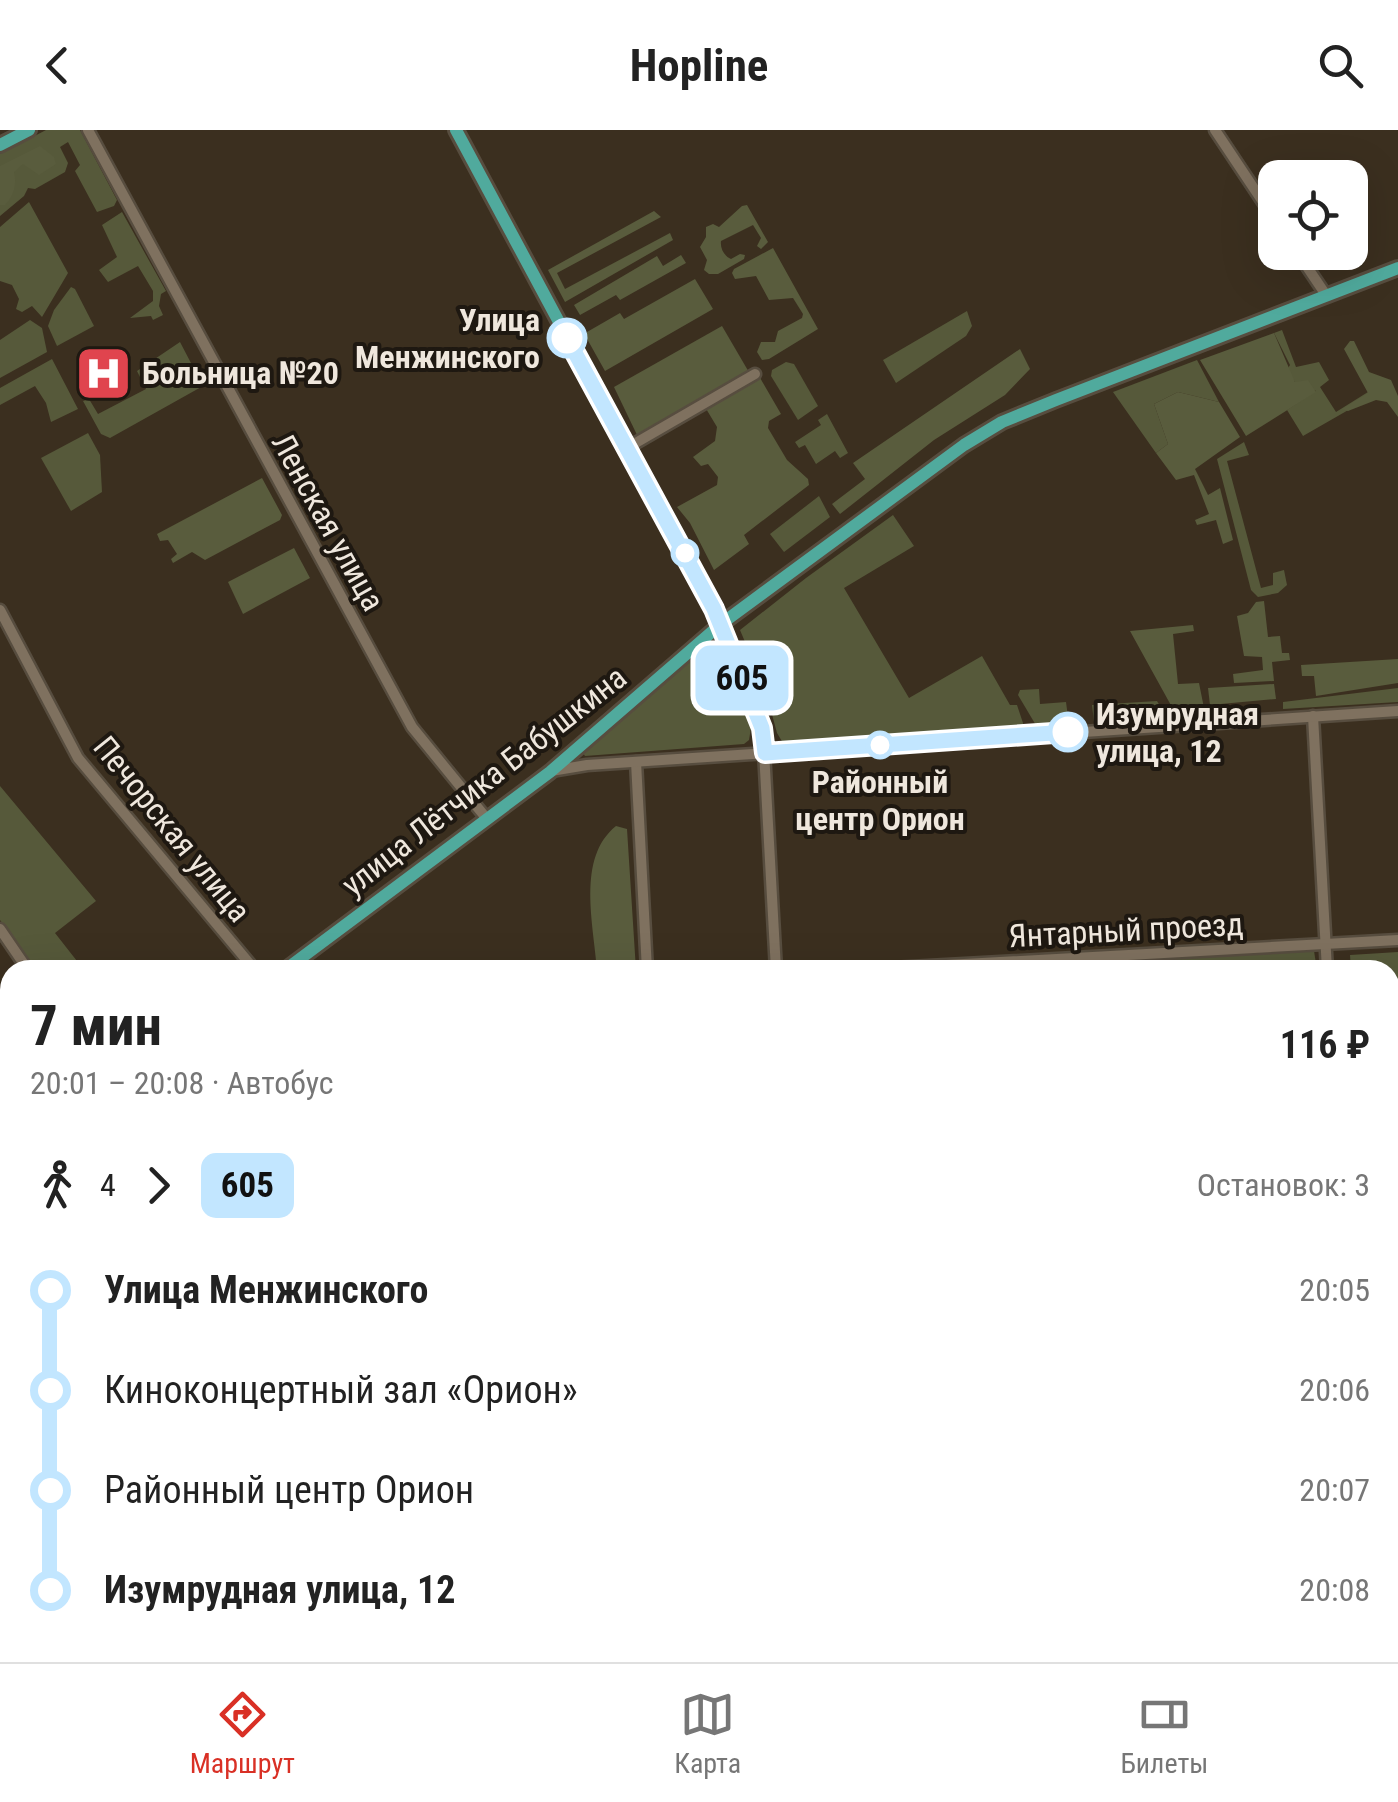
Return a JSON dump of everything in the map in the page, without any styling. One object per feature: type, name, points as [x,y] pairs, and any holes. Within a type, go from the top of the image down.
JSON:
[{"type":"main road","points":[[0,146],[29,130]]},
{"type":"main road","points":[[456,130],[721,624]]},
{"type":"main road","name":"улица Лётчика Бабушкина","points":[[298,960],[550,772],[721,624],[941,459],[1002,422],[1398,268]]},
{"type":"street","name":"Ленская улица","points":[[88,130],[410,724],[487,819]]},
{"type":"street","points":[[1215,130],[1258,194]]},
{"type":"street","points":[[1309,270],[1326,295]]},
{"type":"street","points":[[627,448],[754,374]]},
{"type":"street","name":"Печорская улица","points":[[0,610],[78,758],[248,960]]},
{"type":"street","points":[[721,624],[762,728],[775,960]]},
{"type":"street","points":[[550,772],[636,762],[1398,711]]},
{"type":"street","points":[[1313,716],[1327,960]]},
{"type":"street","points":[[636,762],[646,960]]},
{"type":"street","points":[[0,929],[21,960]]},
{"type":"street","name":"Янтарный проезд","points":[[1037,960],[1398,940]]},
{"type":"green space","points":[[46,130],[80,130],[117,200],[114,206],[97,212],[75,171],[80,165],[68,142],[60,147],[68,163],[65,172],[35,189],[28,188],[0,216],[0,154]]},
{"type":"green space","points":[[40,146],[54,157],[56,164],[39,175],[23,164],[14,172],[11,198],[0,205],[0,166]]},
{"type":"green space","points":[[29,202],[68,273],[42,317],[32,306],[22,312],[16,309],[19,299],[12,285],[0,281],[0,227]]},
{"type":"green space","points":[[747,205],[768,242],[761,249],[757,246],[761,238],[753,225],[721,241],[729,258],[740,254],[745,255],[744,259],[718,274],[709,274],[704,270],[707,260],[700,247],[706,227],[719,227]]},
{"type":"green space","points":[[654,211],[661,217],[557,273],[565,289],[670,233],[673,240],[565,302],[548,270]]},
{"type":"green space","points":[[122,212],[166,291],[161,294],[159,306],[163,315],[153,320],[151,316],[130,318],[153,301],[153,291],[138,266],[108,282],[99,270],[117,257],[102,225]]},
{"type":"green space","points":[[773,248],[818,329],[762,360],[757,352],[761,342],[775,342],[778,331],[803,314],[793,298],[769,300],[756,276],[735,279],[732,273]]},
{"type":"green space","points":[[681,255],[686,263],[620,300],[616,295],[580,315],[574,305],[657,256],[663,266]]},
{"type":"green space","points":[[695,279],[713,309],[605,371],[586,337],[587,332],[620,313],[624,319]]},
{"type":"green space","points":[[71,287],[94,326],[57,346],[48,326]]},
{"type":"green space","points":[[967,311],[972,326],[966,336],[896,383],[883,360]]},
{"type":"green space","points":[[30,320],[42,328],[47,352],[0,378],[0,340]]},
{"type":"green space","points":[[722,326],[750,374],[638,437],[614,387]]},
{"type":"green space","points":[[1282,330],[1296,367],[1319,362],[1329,380],[1320,387],[1336,412],[1368,392],[1371,397],[1303,436],[1287,410],[1316,391],[1295,382],[1287,370],[1290,365],[1274,333]]},
{"type":"green space","points":[[1274,333],[1295,382],[1308,380],[1316,392],[1246,436],[1200,360]]},
{"type":"green space","points":[[1354,341],[1369,372],[1391,380],[1398,396],[1398,417],[1387,402],[1376,400],[1348,411],[1342,409],[1368,393],[1344,349]]},
{"type":"green space","points":[[180,342],[203,386],[110,438],[101,434],[83,401],[89,399],[98,414],[146,389],[137,371]]},
{"type":"green space","points":[[1020,349],[1030,369],[1005,395],[934,440],[840,514],[832,504],[865,479],[853,463]]},
{"type":"green space","points":[[52,359],[78,409],[51,422],[46,403],[35,386],[0,405],[0,388]]},
{"type":"green space","points":[[1197,360],[1219,402],[1178,392],[1154,404],[1168,444],[1156,453],[1113,392]]},
{"type":"green space","points":[[786,362],[794,364],[818,406],[798,420],[771,376],[772,370]]},
{"type":"green space","points":[[759,376],[781,414],[769,421],[768,428],[787,460],[808,479],[809,485],[744,535],[749,544],[714,570],[690,523],[677,507],[717,485],[718,477],[708,464],[701,466],[693,457],[715,441],[717,427],[705,407]]},
{"type":"green space","points":[[1178,392],[1219,402],[1240,437],[1195,469],[1208,495],[1220,488],[1233,540],[1223,544],[1216,520],[1197,525],[1195,520],[1209,514],[1194,475],[1176,480],[1156,453],[1168,444],[1154,404]]},
{"type":"green space","points":[[827,414],[848,453],[840,458],[835,451],[816,464],[805,445],[799,448],[795,442],[821,425],[818,420]]},
{"type":"green space","points":[[88,433],[100,455],[102,492],[71,511],[41,458]]},
{"type":"green space","points":[[1244,442],[1249,455],[1227,461],[1261,588],[1273,585],[1273,573],[1284,570],[1287,585],[1278,593],[1258,597],[1251,590],[1217,459]]},
{"type":"green space","points":[[262,478],[282,515],[280,520],[205,560],[192,552],[173,563],[171,559],[177,554],[168,540],[160,541],[157,534]]},
{"type":"green space","points":[[819,496],[830,517],[784,552],[770,534]]},
{"type":"green space","points":[[893,515],[914,546],[844,588],[909,698],[982,656],[1010,705],[1017,705],[1024,726],[783,743],[740,630]]},
{"type":"green space","points":[[294,548],[310,578],[243,614],[228,582]]},
{"type":"green space","points":[[1264,601],[1268,637],[1280,636],[1282,653],[1289,653],[1290,660],[1272,662],[1274,681],[1234,683],[1233,674],[1263,670],[1262,657],[1244,656],[1237,616],[1248,613],[1256,602]]},
{"type":"green space","points":[[1193,625],[1194,631],[1173,634],[1178,684],[1199,683],[1205,713],[1181,715],[1173,709],[1130,631]]},
{"type":"green space","points":[[711,642],[722,651],[751,728],[749,740],[744,744],[585,756],[583,753]]},
{"type":"green space","points":[[1398,659],[1398,683],[1316,696],[1314,676],[1302,676],[1301,665]]},
{"type":"green space","points":[[1274,684],[1276,699],[1210,705],[1208,688]]},
{"type":"green space","points":[[1398,688],[1398,702],[1283,709],[1283,702]]},
{"type":"green space","points":[[1039,689],[1040,704],[1066,702],[1068,717],[1052,719],[1052,726],[1037,727],[1018,695],[1020,690]]},
{"type":"green space","points":[[1157,701],[1164,713],[1162,719],[1094,722],[1092,705]]},
{"type":"green space","points":[[0,786],[96,901],[55,933],[76,960],[28,960],[0,920]]},
{"type":"green space","points":[[616,826],[627,829],[635,960],[596,960],[590,893],[596,856]]},
{"type":"green space","points":[[1314,951],[1315,960],[1138,960]]},
{"type":"green space","points":[[1398,952],[1398,960],[1350,960],[1350,955]]},
{"type":"bus line","name":"605","points":[[567,338],[714,609],[762,728],[765,753],[1068,732]]},
{"type":"place","name":"Улица Менжинского","points":[[567,338]]},
{"type":"place","name":"Больница №20","points":[[103,373]]},
{"type":"place","name":"Изумрудная улица, 12","points":[[1068,732]]},
{"type":"place","name":"Районный центр Орион","points":[[880,745]]}]
